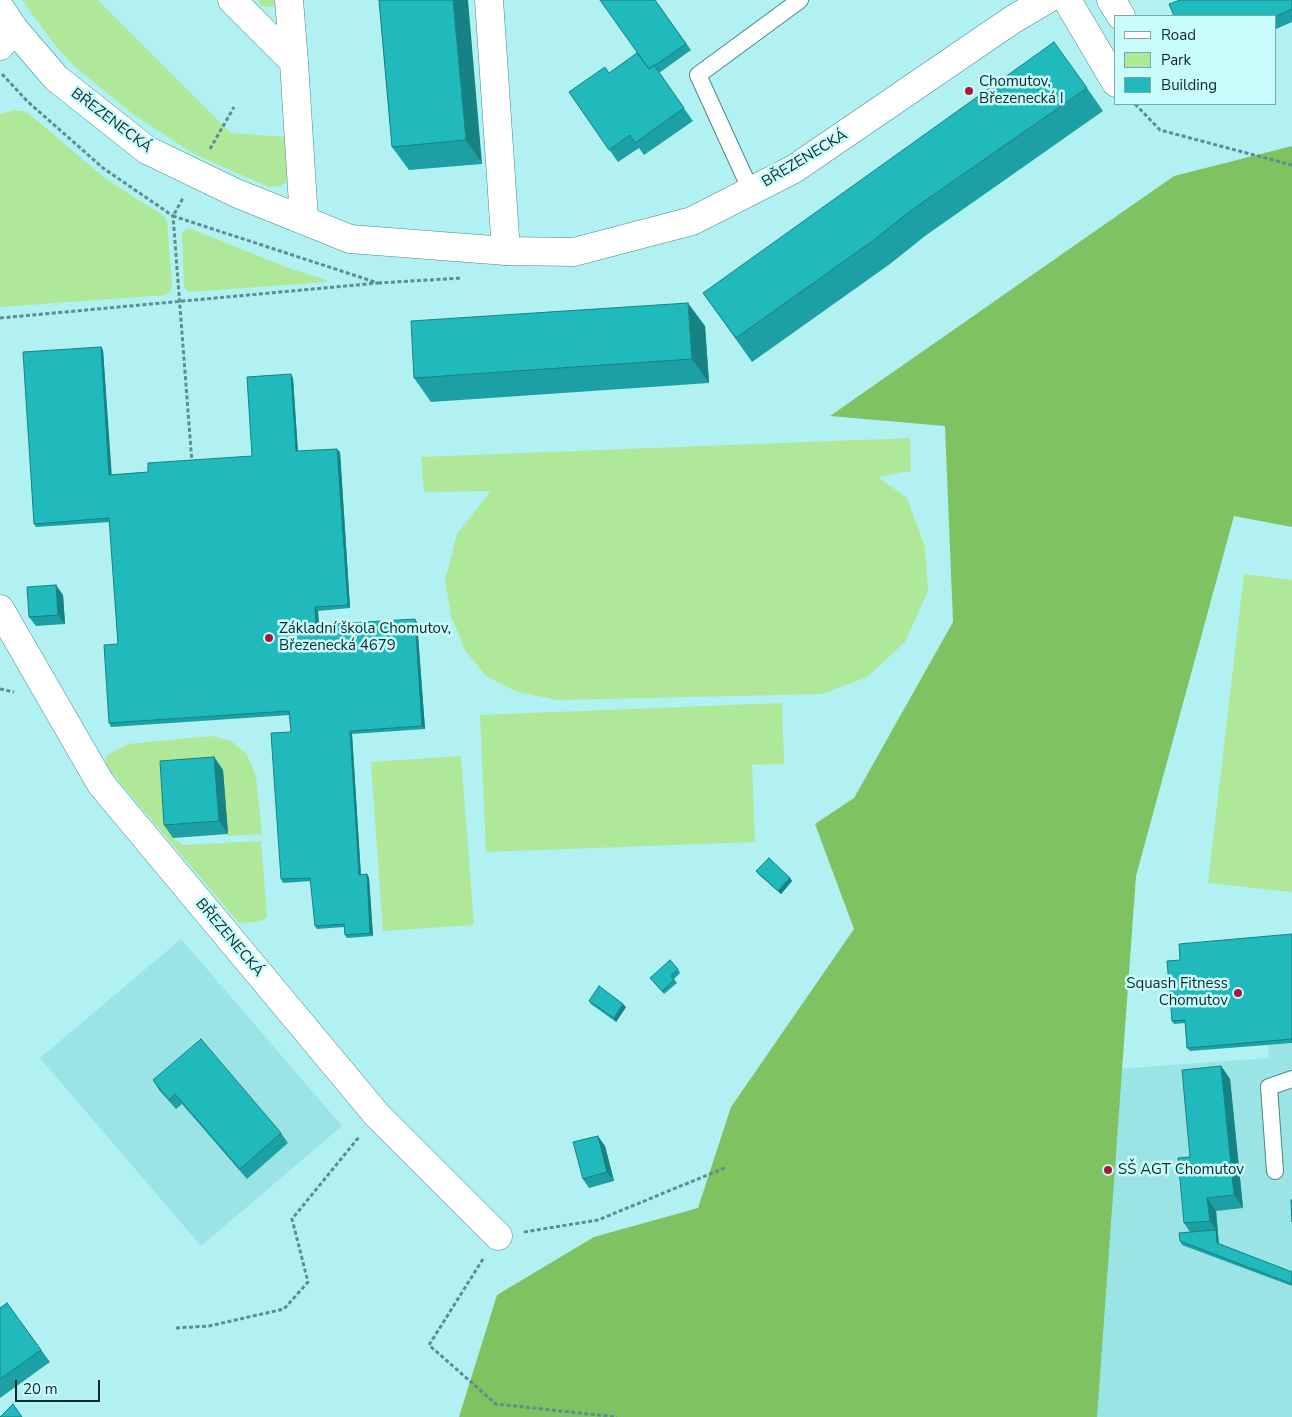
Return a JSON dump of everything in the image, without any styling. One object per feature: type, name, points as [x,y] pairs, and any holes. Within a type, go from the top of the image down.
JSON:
[{"type":"street","points":[[232,0],[294,62]]},
{"type":"street","points":[[289,0],[304,220]]},
{"type":"street","points":[[489,0],[506,251]]},
{"type":"street","name":"BŘEZENECKÁ","points":[[5,28],[56,78],[147,150],[236,193],[350,239],[506,251],[574,252],[692,221],[794,169],[1012,20],[1046,0]]},
{"type":"street","points":[[1067,0],[1114,80]]},
{"type":"street","points":[[1111,0],[1120,15]]},
{"type":"street","name":"BŘEZENECKÁ","points":[[0,609],[101,784],[377,1116],[498,1236]]},
{"type":"lane","points":[[751,191],[698,75],[800,0]]},
{"type":"lane","points":[[1275,1171],[1269,1086],[1292,1079]]},
{"type":"path","points":[[0,72],[27,101],[103,168],[173,216],[378,282],[0,318]]},
{"type":"path","points":[[1135,105],[1160,130],[1292,166]]},
{"type":"path","points":[[173,216],[193,467]]},
{"type":"path","points":[[176,1328],[209,1326],[284,1309],[308,1282],[292,1219],[377,1116]]},
{"type":"path","points":[[618,1417],[496,1404],[430,1346],[498,1236],[598,1220],[727,1167]]},
{"type":"shaded area","points":[[181,939],[342,1126],[201,1246],[40,1058]]},
{"type":"shaded area","name":"SŠ AGT Chomutov","points":[[1292,1043],[1292,1417],[982,1417],[1088,1071],[1269,1058],[1268,1045]]},
{"type":"green space","points":[[22,0],[98,0],[231,133],[286,137],[294,177],[281,186],[269,187],[194,154],[133,114],[75,67],[55,45]]},
{"type":"green space","points":[[259,0],[277,0],[278,8],[261,6]]},
{"type":"green space","points":[[14,110],[27,112],[106,179],[164,216],[167,221],[172,285],[170,292],[166,295],[0,307],[0,114]]},
{"type":"green space","points":[[1292,146],[1292,527],[1234,516],[1136,876],[1097,1417],[459,1417],[497,1295],[594,1237],[698,1208],[731,1107],[854,929],[815,824],[854,798],[953,622],[945,426],[830,416],[1174,176]]},
{"type":"green space","points":[[189,228],[291,269],[327,280],[325,282],[189,292],[184,287],[182,232]]},
{"type":"green space","points":[[910,438],[911,471],[878,477],[907,498],[925,547],[928,591],[905,642],[867,677],[822,694],[557,700],[515,691],[486,676],[465,650],[451,616],[445,580],[457,534],[491,491],[424,492],[421,457]]},
{"type":"green space","points":[[1244,574],[1292,580],[1292,892],[1208,883]]},
{"type":"green space","points":[[782,703],[784,764],[752,765],[755,842],[486,852],[480,715]]},
{"type":"green space","points":[[212,736],[231,741],[246,753],[256,776],[262,834],[227,836],[223,771],[173,838],[183,845],[261,841],[267,917],[262,921],[239,923],[106,766],[106,756],[128,744]]},
{"type":"green space","points":[[461,756],[474,925],[383,931],[371,762]]},
{"type":"building","points":[[379,0],[453,0],[466,140],[392,147]]},
{"type":"building","points":[[600,0],[655,0],[686,44],[649,69]]},
{"type":"building","points":[[1180,0],[1292,0],[1292,9],[1277,16],[1174,15],[1169,4]]},
{"type":"building","points":[[1054,42],[1087,88],[909,212],[874,240],[736,338],[703,293]]},
{"type":"building","points":[[637,53],[649,69],[654,65],[684,108],[635,143],[630,135],[609,150],[569,92],[605,67],[609,73]]},
{"type":"building","points":[[688,303],[692,359],[414,378],[411,321]]},
{"type":"building","name":"Základní škola Chomutov, Březenecká 4679","points":[[101,347],[109,475],[148,472],[148,463],[252,456],[247,377],[291,374],[296,451],[337,449],[348,605],[315,607],[316,625],[415,619],[422,726],[350,731],[359,875],[367,874],[370,933],[345,935],[344,924],[315,926],[310,878],[281,879],[271,733],[291,732],[289,711],[109,723],[104,645],[118,644],[109,518],[34,524],[23,352]]},
{"type":"building","points":[[56,585],[58,615],[29,617],[27,587]]},
{"type":"building","points":[[214,757],[219,821],[164,825],[160,761]]},
{"type":"building","points":[[769,858],[790,878],[778,891],[756,871]]},
{"type":"building","points":[[1292,934],[1292,1039],[1187,1048],[1185,1020],[1172,1021],[1167,961],[1180,960],[1179,944]]},
{"type":"building","points":[[670,960],[678,969],[671,976],[674,980],[662,991],[650,978]]},
{"type":"building","points":[[599,986],[623,1004],[614,1018],[589,1001]]},
{"type":"building","points":[[201,1039],[281,1133],[240,1169],[175,1094],[169,1100],[153,1080]]},
{"type":"building","points":[[1221,1066],[1234,1195],[1207,1198],[1210,1221],[1184,1223],[1178,1158],[1190,1157],[1182,1070]]},
{"type":"building","points":[[598,1136],[607,1172],[583,1179],[573,1142]]},
{"type":"building","points":[[1216,1230],[1217,1243],[1292,1272],[1292,1284],[1180,1241],[1179,1233]]},
{"type":"building","points":[[7,1303],[41,1350],[0,1379],[0,1308]]},
{"type":"building","points":[[13,1404],[22,1417],[0,1417]]},
{"type":"place","name":"Chomutov, Březenecká I","points":[[969,91]]},
{"type":"place","name":"Základní škola Chomutov, Březenecká 4679","points":[[269,638]]},
{"type":"place","name":"Squash Fitness Chomutov","points":[[1238,993]]},
{"type":"place","name":"SŠ AGT Chomutov","points":[[1108,1170]]}]
